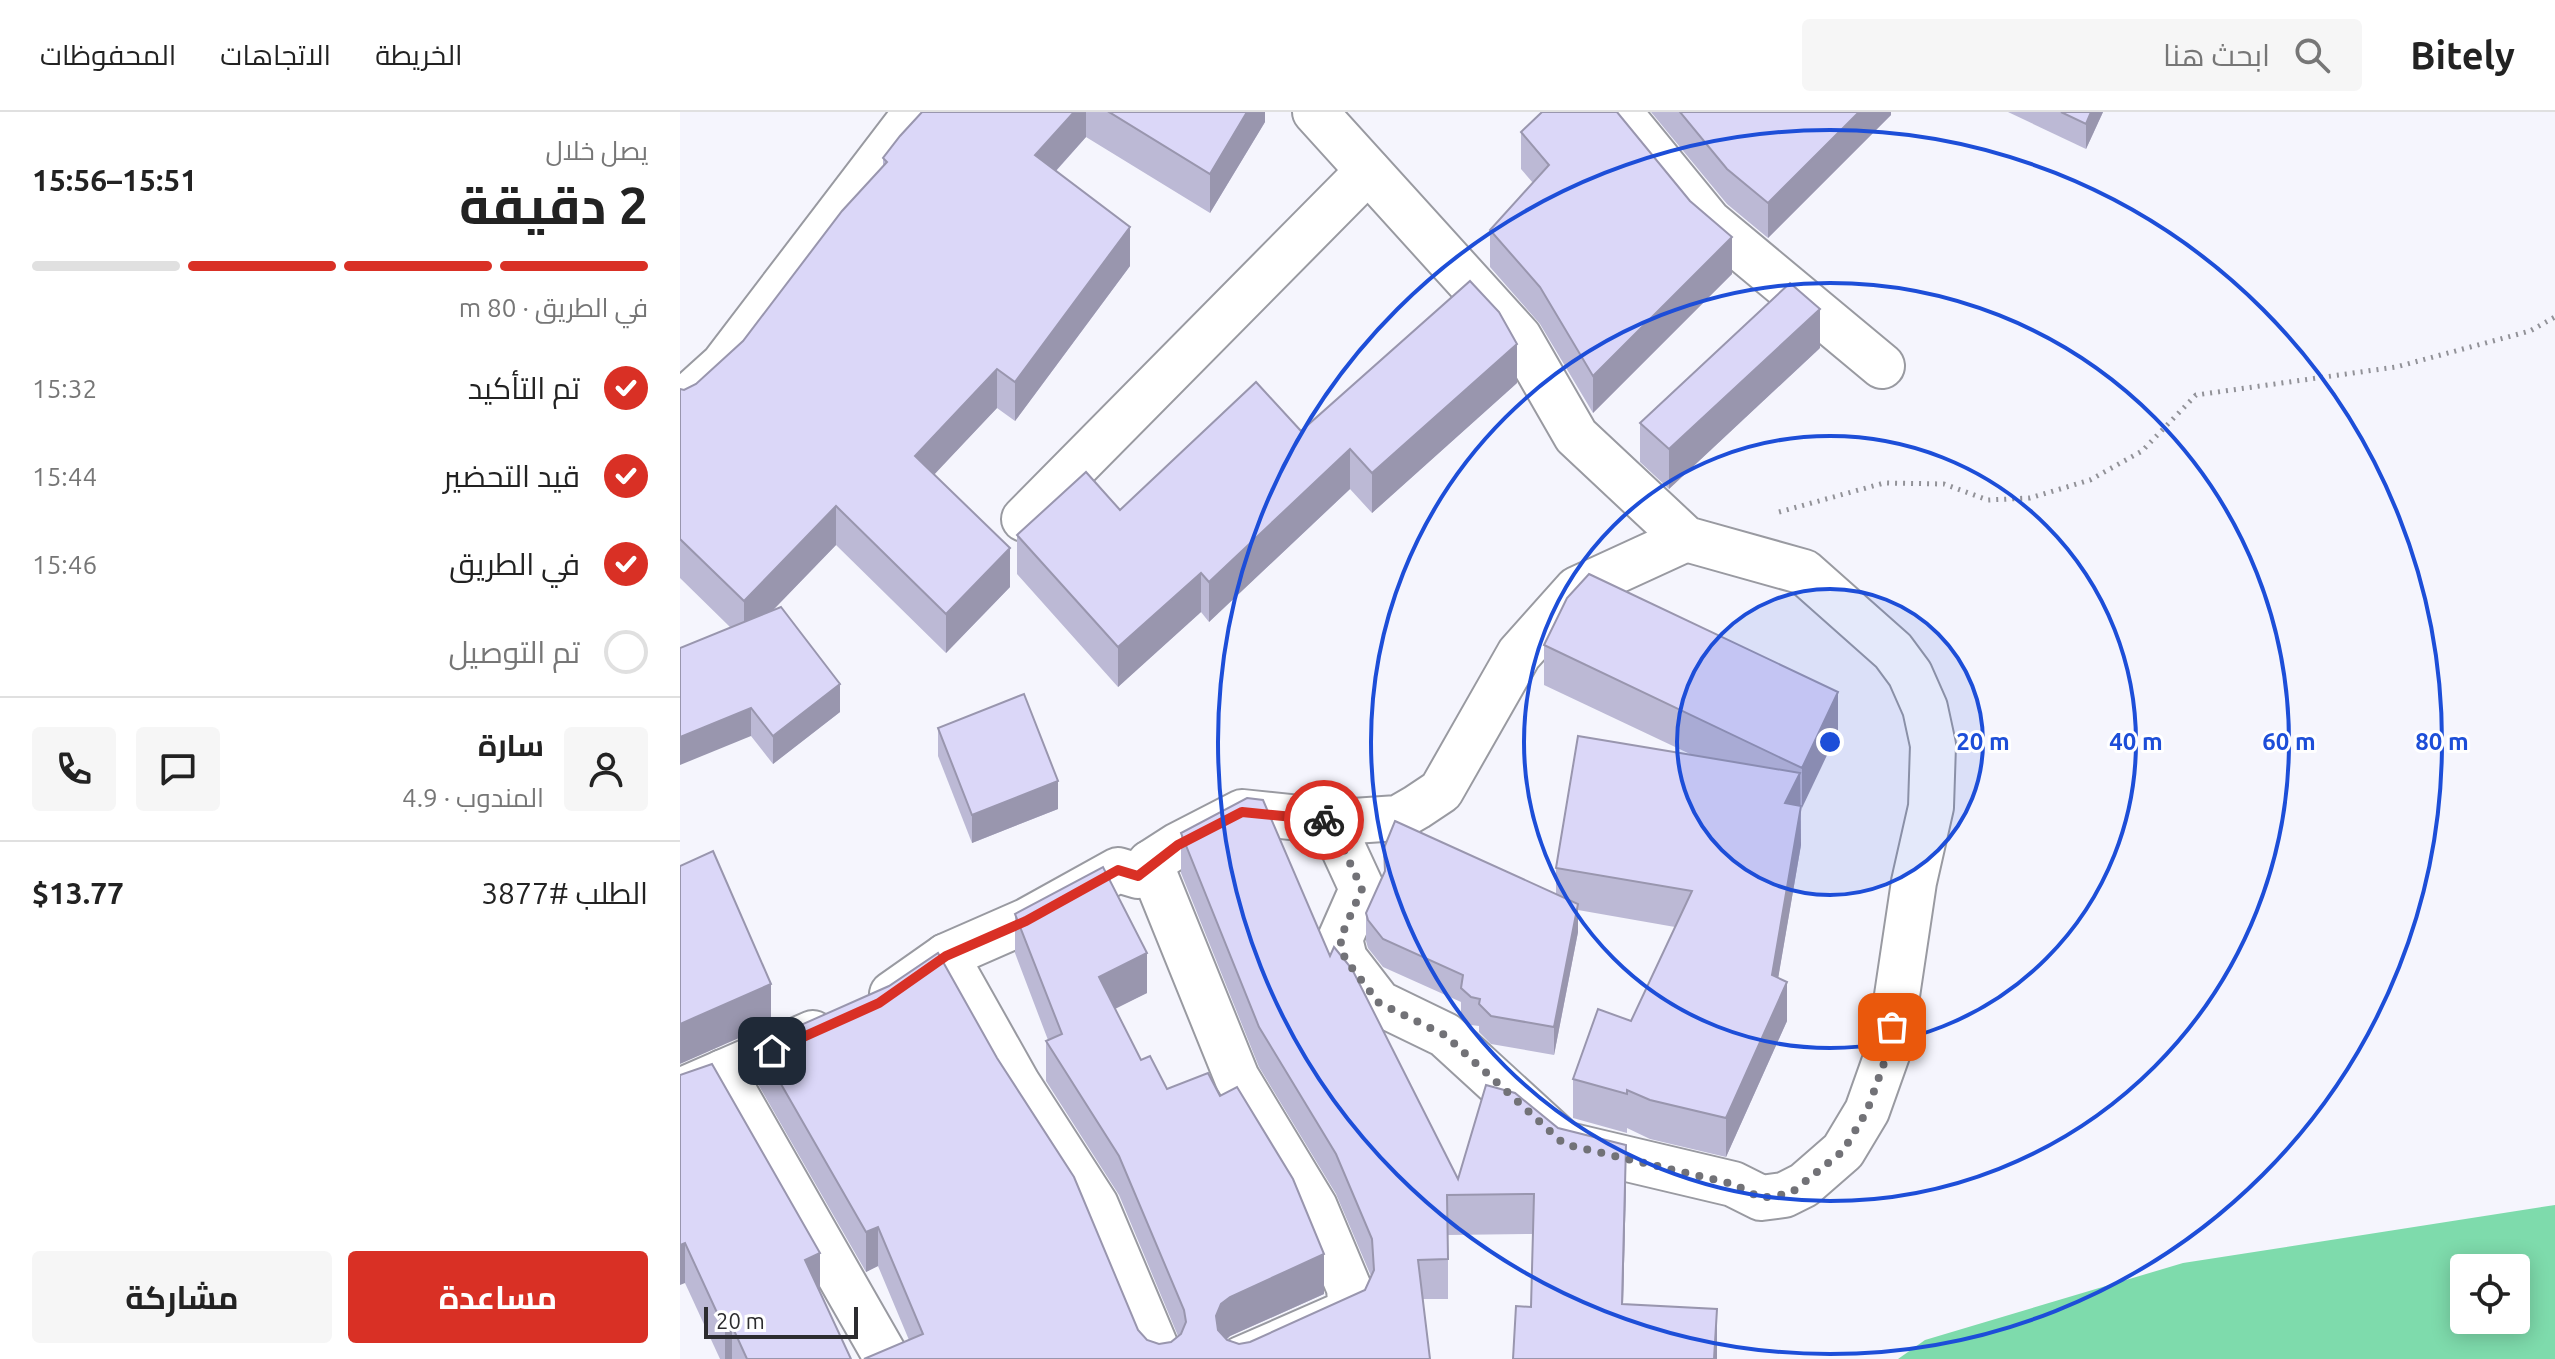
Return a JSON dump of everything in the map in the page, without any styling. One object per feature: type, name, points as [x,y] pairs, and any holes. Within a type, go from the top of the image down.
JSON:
[{"type":"street","points":[[680,404],[723,365],[916,112]]},
{"type":"street","points":[[1315,112],[1519,337],[1576,436],[1686,539],[1804,572],[1893,651],[1910,674],[1930,722],[1933,745],[1931,807],[1912,893],[1889,1049],[1867,1111],[1843,1151],[1804,1185],[1784,1195],[1761,1198],[1733,1184],[1564,1144],[1445,1035],[1379,1003],[1345,959],[1340,939],[1362,889],[1344,850],[1338,822]]},
{"type":"street","points":[[1619,112],[1709,222],[1882,366]]},
{"type":"street","points":[[1024,519],[1368,171]]},
{"type":"street","points":[[680,1091],[879,1003],[946,956],[1026,921],[1118,870],[1138,876],[1150,863],[1242,812],[1338,822],[1398,818],[1441,791],[1519,654],[1577,589],[1686,539]]},
{"type":"street","points":[[1150,863],[1237,1078],[1315,1207],[1349,1288],[1350,1302],[1346,1313],[1241,1359]]},
{"type":"street","points":[[946,956],[1018,1084],[1096,1205],[1161,1359]]},
{"type":"street","points":[[723,1072],[887,1359]]},
{"type":"path","points":[[1777,513],[1884,483],[1944,484],[1988,500],[2030,498],[2090,480],[2142,451],[2196,395],[2396,367],[2530,331],[2555,317]]},
{"type":"green space","points":[[2555,1205],[2555,1359],[1898,1359],[1925,1340],[2183,1263]]},
{"type":"building","points":[[922,112],[1074,112],[1035,155],[1130,227],[1015,382],[997,369],[915,456],[1010,548],[946,614],[836,506],[744,601],[680,539],[680,389],[696,384],[743,341],[842,211],[887,162],[883,158]]},
{"type":"building","points":[[1109,112],[1247,112],[1210,174]]},
{"type":"building","points":[[1542,112],[1617,112],[1690,201],[1732,237],[1593,376],[1540,287],[1490,230],[1549,165],[1521,132]]},
{"type":"building","points":[[1680,112],[1859,112],[1768,203],[1727,169]]},
{"type":"building","points":[[2061,112],[2091,112],[2086,124]]},
{"type":"building","points":[[1470,281],[1499,312],[1517,344],[1372,473],[1350,449],[1209,582],[1201,573],[1118,647],[1017,535],[1086,472],[1120,510],[1256,382],[1301,431]]},
{"type":"building","points":[[1790,283],[1820,309],[1669,449],[1640,423]]},
{"type":"building","points":[[1589,574],[1838,692],[1802,768],[1544,645],[1567,598]]},
{"type":"building","points":[[781,607],[840,684],[773,736],[751,708],[680,737],[680,648]]},
{"type":"building","points":[[1024,694],[1058,781],[972,815],[938,728]]},
{"type":"building","points":[[1578,736],[1800,773],[1785,803],[1801,806],[1772,975],[1787,982],[1726,1118],[1650,1100],[1627,1090],[1627,1094],[1573,1079],[1598,1009],[1631,1021],[1692,891],[1556,868]]},
{"type":"building","points":[[1247,798],[1263,800],[1330,956],[1334,947],[1352,969],[1458,1179],[1486,1085],[1515,1093],[1558,1128],[1626,1145],[1622,1304],[1717,1309],[1714,1359],[1513,1359],[1516,1306],[1531,1307],[1534,1194],[1447,1195],[1448,1259],[1418,1260],[1430,1359],[864,1359],[923,1334],[878,1227],[866,1232],[758,1044],[889,986],[938,953],[997,1058],[1074,1177],[1138,1330],[1147,1340],[1159,1344],[1171,1342],[1181,1334],[1186,1322],[1184,1310],[1119,1156],[1046,1041],[1062,1034],[1015,914],[1103,867],[1147,953],[1099,977],[1141,1060],[1150,1056],[1167,1089],[1208,1073],[1220,1096],[1237,1087],[1293,1179],[1324,1254],[1230,1297],[1221,1304],[1216,1316],[1218,1330],[1227,1340],[1239,1344],[1250,1342],[1365,1290],[1374,1270],[1372,1239],[1336,1154],[1259,1027],[1181,833]]},
{"type":"building","points":[[1395,821],[1578,904],[1554,1027],[1491,1016],[1479,1004],[1480,999],[1471,997],[1461,988],[1463,975],[1383,939],[1368,920],[1366,913],[1385,871],[1384,848]]},
{"type":"building","points":[[713,851],[771,984],[680,1024],[680,866]]},
{"type":"building","points":[[712,1064],[820,1253],[805,1260],[851,1359],[747,1359],[732,1326],[725,1330],[685,1243],[680,1245],[680,1075]]},
{"type":"way so far","points":[[1324,820],[1338,822],[1344,850],[1362,889],[1340,939],[1345,959],[1379,1003],[1445,1035],[1564,1144],[1733,1184],[1761,1198],[1791,1193],[1843,1151],[1867,1111],[1889,1049],[1892,1027]]},
{"type":"route","points":[[772,1051],[879,1003],[946,956],[1026,921],[1118,870],[1138,876],[1150,863],[1178,845],[1242,812],[1324,820]]}]
